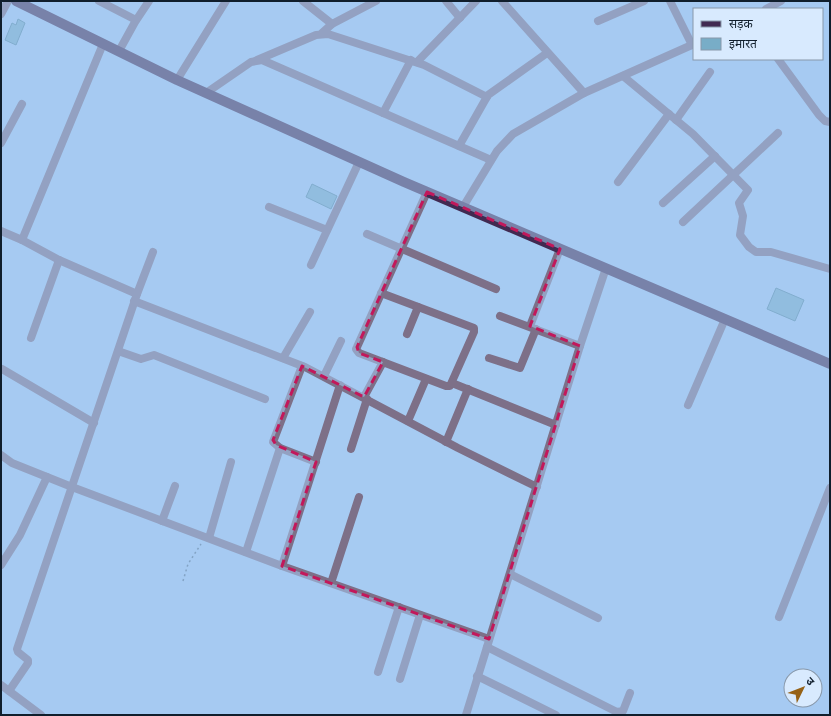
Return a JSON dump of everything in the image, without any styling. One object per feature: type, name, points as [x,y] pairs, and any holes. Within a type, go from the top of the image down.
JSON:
[{"type":"main road","points":[[16,1],[177,80],[358,162],[830,364]]},
{"type":"street","points":[[1,14],[8,1]]},
{"type":"street","points":[[99,1],[136,20]]},
{"type":"street","points":[[119,51],[136,20],[149,1]]},
{"type":"street","points":[[177,80],[226,1]]},
{"type":"street","points":[[206,93],[251,62],[322,34],[332,24],[376,1]]},
{"type":"street","points":[[446,1],[460,18]]},
{"type":"street","points":[[383,113],[414,61],[476,1]]},
{"type":"street","points":[[502,1],[584,94]]},
{"type":"street","points":[[598,21],[644,1]]},
{"type":"street","points":[[463,207],[496,151],[513,134],[584,94],[693,45],[670,1]]},
{"type":"street","points":[[768,8],[782,1]]},
{"type":"street","points":[[306,2],[332,24]]},
{"type":"street","points":[[322,34],[414,61],[486,98]]},
{"type":"street","points":[[22,240],[103,44]]},
{"type":"street","points":[[459,146],[486,98],[493,91],[547,53]]},
{"type":"street","points":[[256,60],[262,60],[491,160]]},
{"type":"street","points":[[779,60],[819,116],[825,121],[830,122]]},
{"type":"street","points":[[618,182],[710,72]]},
{"type":"street","points":[[623,76],[672,117],[715,156],[748,190],[738,205],[742,214],[740,235],[749,246],[756,252],[771,252],[830,268]]},
{"type":"street","points":[[1,143],[22,104]]},
{"type":"street","points":[[683,222],[778,133]]},
{"type":"street","points":[[663,203],[715,156]]},
{"type":"street","points":[[311,264],[358,162]]},
{"type":"street","points":[[381,293],[474,328],[474,332],[450,386],[446,386],[359,353],[356,349],[381,293],[427,192]]},
{"type":"street","points":[[269,207],[327,230]]},
{"type":"street","points":[[1,231],[136,297],[324,376],[446,442],[537,487]]},
{"type":"street","points":[[367,234],[496,290]]},
{"type":"street","points":[[489,358],[520,368],[560,249]]},
{"type":"street","points":[[9,691],[28,663],[28,660],[18,652],[17,649],[136,297],[153,252]]},
{"type":"street","points":[[31,338],[59,260]]},
{"type":"street","points":[[466,715],[580,346],[606,268]]},
{"type":"street","points":[[407,334],[418,307]]},
{"type":"street","points":[[284,358],[310,312]]},
{"type":"street","points":[[500,316],[580,346]]},
{"type":"street","points":[[688,405],[725,319]]},
{"type":"street","points":[[324,376],[341,341]]},
{"type":"street","points":[[118,351],[141,359],[154,355],[265,399]]},
{"type":"street","points":[[351,449],[366,398],[383,362]]},
{"type":"street","points":[[302,366],[273,440],[274,444],[280,448],[316,462]]},
{"type":"street","points":[[2,369],[94,423]]},
{"type":"street","points":[[408,421],[426,378]]},
{"type":"street","points":[[452,383],[556,425]]},
{"type":"street","points":[[282,566],[340,385]]},
{"type":"street","points":[[446,442],[468,389]]},
{"type":"street","points":[[246,552],[280,448]]},
{"type":"street","points":[[1,455],[12,463],[72,487],[282,566],[399,607],[488,643],[617,712],[623,711],[630,694]]},
{"type":"street","points":[[207,538],[231,462]]},
{"type":"street","points":[[1,565],[23,528],[47,477]]},
{"type":"street","points":[[162,521],[175,486]]},
{"type":"street","points":[[779,617],[830,488]]},
{"type":"street","points":[[332,583],[359,497]]},
{"type":"street","points":[[510,574],[598,618]]},
{"type":"street","points":[[378,672],[399,607]]},
{"type":"street","points":[[400,679],[420,615]]},
{"type":"street","points":[[477,676],[556,715]]},
{"type":"street","points":[[1,685],[41,715]]},
{"type":"path","points":[[183,581],[192,557],[207,538]]},
{"type":"highlighted area","points":[[427,192],[560,249],[530,326],[580,346],[489,639],[282,566],[316,462],[276,445],[273,440],[302,366],[364,397],[383,362],[359,353],[357,347]]},
{"type":"building","points":[[18,19],[25,23],[16,45],[5,40],[12,23],[16,25]]},
{"type":"building","points":[[312,184],[337,196],[331,209],[306,197]]},
{"type":"building","points":[[776,288],[804,300],[795,321],[767,309]]}]
